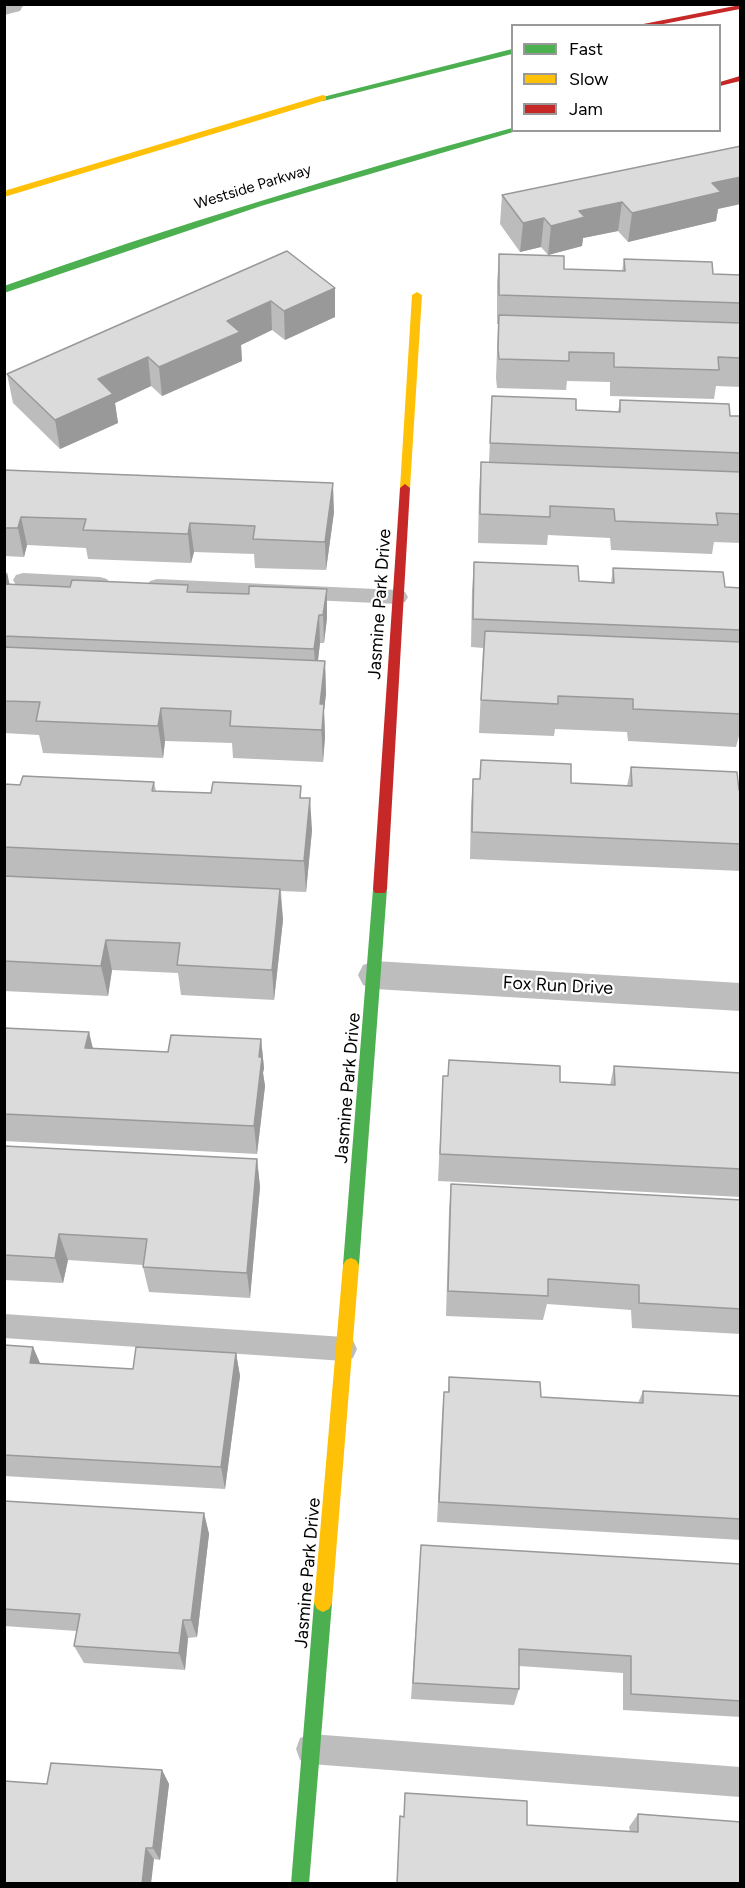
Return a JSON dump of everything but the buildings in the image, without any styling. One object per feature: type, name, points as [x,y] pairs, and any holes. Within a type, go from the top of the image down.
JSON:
[{"type":"main road","points":[[648,24],[741,7]]},
{"type":"main road","points":[[4,194],[212,129],[338,93],[511,52]]},
{"type":"main road","points":[[721,84],[741,79]]},
{"type":"main road","name":"Westside Parkway","points":[[4,290],[105,252],[256,202],[511,131]]},
{"type":"main road","name":"Jasmine Park Drive","points":[[300,1884],[375,975],[417,296]]},
{"type":"street","name":"Fox Run Drive","points":[[375,975],[741,997]]},
{"type":"lane","points":[[23,580],[117,584]]},
{"type":"lane","points":[[140,585],[398,597]]},
{"type":"lane","points":[[4,1326],[344,1349]]},
{"type":"lane","points":[[311,1749],[741,1782]]},
{"type":"waterway","points":[[4,6],[9,4]]},
{"type":"traffic: fast","points":[[323,98],[511,52]]},
{"type":"traffic: fast","points":[[4,290],[131,245],[258,204],[511,131]]},
{"type":"traffic: fast","points":[[351,1265],[380,889]]},
{"type":"traffic: fast","points":[[300,1884],[323,1603]]},
{"type":"traffic: slow","points":[[4,194],[323,98]]},
{"type":"traffic: slow","points":[[405,488],[417,295]]},
{"type":"traffic: slow","points":[[323,1603],[351,1265]]},
{"type":"traffic: jam","points":[[648,24],[740,7]]},
{"type":"traffic: jam","points":[[721,84],[740,79]]},
{"type":"traffic: jam","points":[[380,889],[405,488]]}]
